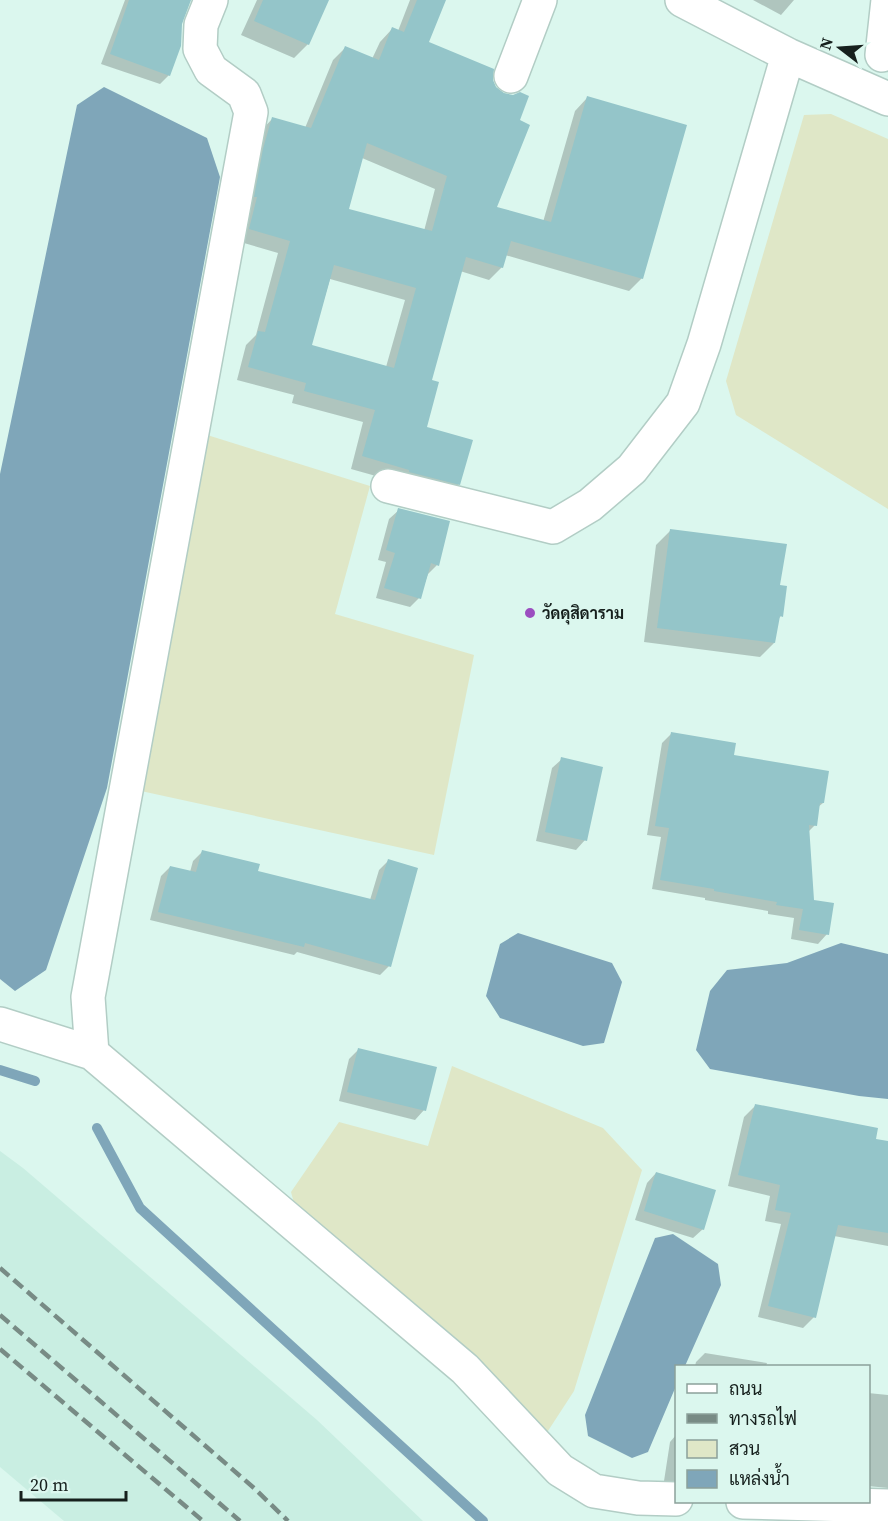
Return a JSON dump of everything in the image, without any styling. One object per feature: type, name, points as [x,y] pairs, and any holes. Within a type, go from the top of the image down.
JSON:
[{"type":"street","points":[[92,1053],[88,997],[250,112],[244,94],[211,70],[200,49],[201,25],[212,0]]},
{"type":"street","points":[[511,76],[540,0]]},
{"type":"street","points":[[682,0],[788,55],[878,95],[885,51],[888,0]]},
{"type":"street","points":[[388,486],[553,527],[590,505],[632,469],[683,404],[704,344],[788,55]]},
{"type":"street","points":[[0,1024],[92,1053],[465,1369],[560,1470],[594,1491],[638,1498],[675,1499]]},
{"type":"street","points":[[779,1503],[888,1506]]},
{"type":"shaded area","points":[[0,1151],[23,1168],[317,1420],[423,1521],[64,1521],[0,1467]]},
{"type":"green space","points":[[831,114],[888,139],[888,509],[736,415],[726,381],[804,115]]},
{"type":"green space","points":[[204,434],[370,486],[335,614],[474,655],[434,855],[141,791]]},
{"type":"green space","points":[[452,1066],[603,1128],[642,1170],[574,1391],[546,1434],[477,1358],[294,1203],[291,1192],[339,1122],[428,1146]]},
{"type":"water","points":[[104,87],[207,138],[220,177],[107,788],[46,970],[15,991],[0,979],[0,474],[77,105]]},
{"type":"water","points":[[518,933],[612,963],[622,982],[604,1043],[583,1046],[500,1018],[486,996],[500,944]]},
{"type":"water","points":[[841,943],[888,954],[888,1099],[859,1096],[710,1069],[696,1050],[710,991],[727,970],[787,963]]},
{"type":"water","points":[[673,1234],[718,1264],[721,1285],[685,1365],[675,1365],[675,1388],[648,1452],[632,1458],[588,1436],[585,1415],[655,1238]]},
{"type":"building","points":[[129,0],[191,0],[182,24],[181,46],[170,76],[110,54]]},
{"type":"building","points":[[263,0],[329,0],[309,45],[254,21]]},
{"type":"building","points":[[417,0],[446,0],[429,42],[494,69],[493,80],[496,87],[504,93],[513,95],[520,92],[529,96],[520,120],[530,125],[497,207],[551,222],[587,96],[687,125],[643,279],[511,241],[503,268],[466,257],[432,380],[439,382],[427,427],[473,440],[460,485],[409,472],[409,470],[362,456],[375,410],[304,391],[306,383],[248,367],[258,331],[265,332],[290,241],[249,229],[257,197],[254,197],[263,149],[272,117],[311,128],[345,46],[379,60],[392,27],[404,32]],"holes":[[[367,143],[447,176],[432,231],[349,209]],[[334,265],[416,288],[394,368],[312,345]]]},
{"type":"building","points":[[398,508],[450,521],[439,566],[431,563],[421,599],[384,588],[395,553],[386,550]]},
{"type":"building","points":[[670,529],[787,544],[780,585],[787,586],[783,617],[780,616],[775,643],[657,628]]},
{"type":"building","points":[[671,732],[736,743],[734,755],[829,771],[824,803],[820,803],[817,826],[809,825],[814,900],[834,903],[829,935],[799,930],[803,909],[776,905],[777,902],[714,891],[714,889],[660,880],[669,828],[655,826]]},
{"type":"building","points":[[561,757],[603,767],[587,841],[545,832]]},
{"type":"building","points":[[202,850],[260,864],[258,871],[375,900],[388,859],[418,868],[391,967],[305,943],[304,947],[158,912],[170,866],[196,872]]},
{"type":"building","points":[[358,1048],[437,1067],[426,1111],[347,1092]]},
{"type":"building","points":[[755,1104],[878,1128],[876,1139],[888,1141],[888,1233],[838,1225],[816,1318],[768,1306],[791,1213],[775,1210],[780,1185],[738,1175]]},
{"type":"building","points":[[656,1172],[716,1190],[704,1230],[644,1211]]},
{"type":"waterway","points":[[0,1070],[35,1081]]},
{"type":"waterway","points":[[97,1128],[140,1208],[483,1521]]},
{"type":"railway","points":[[0,1268],[254,1488],[288,1521]]},
{"type":"railway","points":[[0,1315],[240,1521]]},
{"type":"railway","points":[[0,1349],[203,1521]]},
{"type":"place","name":"วัดดุสิดาราม","points":[[530,613]]}]
